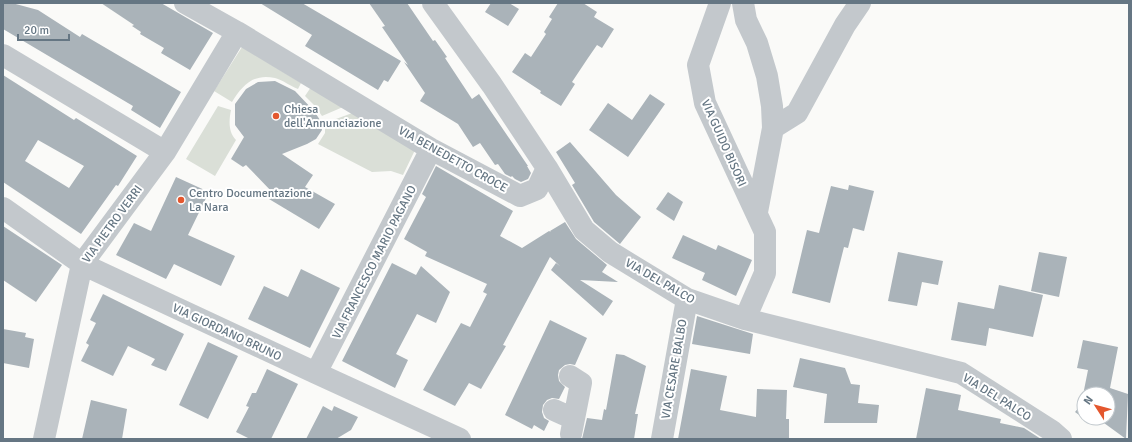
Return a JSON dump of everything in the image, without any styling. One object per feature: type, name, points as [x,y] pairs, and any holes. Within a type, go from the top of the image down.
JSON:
[{"type":"street","name":"VIA BENEDETTO CROCE","points":[[185,3],[237,32],[431,149],[520,196],[537,189],[547,168]]},
{"type":"street","name":"VIA DEL PALCO","points":[[433,3],[492,85],[547,168],[584,230],[610,252],[687,299],[744,319],[961,373],[1052,431],[1061,439]]},
{"type":"street","name":"VIA GUIDO BISORI","points":[[720,3],[698,65],[700,80],[705,103],[731,156],[765,232],[766,272],[744,319]]},
{"type":"street","name":"VIA GUIDO BISORI","points":[[743,3],[746,20],[757,43],[767,76],[772,106],[773,128],[757,212]]},
{"type":"street","points":[[773,128],[796,113],[845,25],[860,3]]},
{"type":"street","name":"VIA PIETRO VERRI","points":[[44,439],[82,264],[165,152],[237,32]]},
{"type":"street","points":[[3,55],[165,152]]},
{"type":"street","name":"VIA FRANCESCO MARIO PAGANO","points":[[316,374],[431,149]]},
{"type":"street","name":"VIA GIORDANO BRUNO","points":[[3,208],[82,264],[316,374],[460,439]]},
{"type":"street","name":"VIA CESARE BALBO","points":[[662,439],[687,299]]},
{"type":"street","points":[[554,410],[572,427],[581,383],[570,376]]},
{"type":"shaded area","points":[[242,47],[301,83],[298,89],[275,78],[260,77],[244,86],[232,102],[214,91]]},
{"type":"shaded area","points":[[311,87],[343,107],[322,116],[305,96]]},
{"type":"shaded area","points":[[218,106],[231,110],[230,130],[236,140],[215,176],[186,159]]},
{"type":"shaded area","points":[[355,112],[415,150],[403,175],[391,171],[372,172],[318,144],[325,133],[325,123]]},
{"type":"building","points":[[3,3],[12,3],[38,10],[80,37],[82,34],[181,92],[160,128],[131,110],[133,106],[3,29]]},
{"type":"building","points":[[101,3],[161,3],[213,33],[190,70],[161,53],[164,48],[140,34],[141,32],[132,26],[134,25]]},
{"type":"building","points":[[260,3],[302,3],[401,61],[388,82],[384,80],[378,90],[305,46],[312,35]]},
{"type":"building","points":[[369,3],[407,3],[433,41],[435,40],[447,57],[445,58],[472,99],[479,94],[528,166],[531,173],[528,179],[521,182],[512,176],[511,177],[505,174],[498,164],[495,165],[480,143],[473,147],[458,124],[420,101],[425,93],[382,27],[385,26]]},
{"type":"building","points":[[491,3],[509,3],[519,9],[508,26],[485,12]]},
{"type":"building","points":[[558,3],[583,3],[597,12],[594,17],[614,29],[602,48],[597,45],[588,58],[572,82],[575,84],[561,106],[540,93],[541,91],[512,72],[525,53],[531,57],[546,34],[544,32],[552,19],[549,17]]},
{"type":"building","points":[[3,75],[74,120],[76,118],[137,156],[118,186],[116,185],[81,234],[3,182]],"holes":[[[38,140],[84,166],[69,188],[25,161]]]},
{"type":"building","points":[[275,81],[295,91],[314,111],[320,120],[322,130],[316,139],[282,154],[313,175],[305,187],[335,204],[319,229],[269,199],[273,193],[246,165],[243,167],[231,159],[244,137],[235,125],[235,104],[246,89],[258,82]]},
{"type":"building","points":[[650,94],[665,104],[628,157],[589,130],[608,103],[632,120]]},
{"type":"building","points":[[570,142],[616,195],[641,217],[620,244],[594,222],[572,185],[575,183],[556,152]]},
{"type":"building","points":[[436,166],[513,211],[500,236],[522,248],[549,231],[551,232],[550,231],[565,222],[576,239],[607,265],[602,272],[618,282],[580,280],[613,301],[603,316],[551,270],[556,263],[560,266],[550,257],[503,345],[506,346],[481,389],[469,383],[455,406],[423,390],[461,323],[470,327],[487,294],[483,292],[487,284],[425,256],[427,252],[404,239],[426,197],[422,194]]},
{"type":"building","points":[[176,177],[209,192],[188,235],[235,256],[221,286],[174,264],[166,279],[116,255],[134,223],[151,231]]},
{"type":"building","points":[[849,185],[874,191],[864,231],[853,228],[848,248],[844,247],[830,303],[792,293],[807,230],[819,233],[831,186],[848,190]]},
{"type":"building","points":[[668,192],[683,202],[674,221],[656,209]]},
{"type":"building","points":[[3,226],[62,265],[36,302],[3,280]]},
{"type":"building","points":[[683,235],[716,250],[718,245],[752,260],[736,296],[702,280],[705,273],[672,258]]},
{"type":"building","points":[[898,252],[943,261],[938,285],[922,282],[917,306],[888,301]]},
{"type":"building","points":[[1039,252],[1067,257],[1059,297],[1031,291]]},
{"type":"building","points":[[392,263],[416,275],[421,266],[450,292],[436,323],[417,314],[396,354],[408,360],[395,388],[342,361]]},
{"type":"building","points":[[301,269],[340,288],[310,348],[248,319],[264,286],[288,297]]},
{"type":"building","points":[[999,285],[1043,295],[1033,337],[989,328],[986,346],[951,340],[958,302],[994,309]]},
{"type":"building","points":[[103,294],[184,334],[166,371],[151,365],[155,359],[128,346],[113,376],[81,361],[89,345],[86,343],[96,323],[90,320]]},
{"type":"building","points":[[697,316],[753,334],[750,354],[692,344]]},
{"type":"building","points":[[550,320],[587,338],[575,365],[565,365],[559,370],[559,381],[565,387],[559,399],[552,398],[547,400],[543,405],[542,412],[544,418],[549,421],[544,431],[534,425],[532,429],[505,415]]},
{"type":"building","points":[[3,329],[26,333],[25,337],[34,339],[29,368],[3,363]]},
{"type":"building","points":[[1083,340],[1118,347],[1110,386],[1085,386],[1088,370],[1077,368]]},
{"type":"building","points":[[208,342],[238,356],[208,419],[179,405]]},
{"type":"building","points":[[616,354],[624,355],[646,366],[635,414],[638,414],[634,439],[582,439],[587,418],[602,420],[604,409],[606,410]]},
{"type":"building","points":[[800,358],[845,368],[851,384],[860,385],[858,403],[879,405],[877,423],[824,423],[827,394],[793,387]]},
{"type":"building","points":[[267,369],[298,384],[271,439],[250,439],[236,432],[249,407],[246,406],[252,393],[256,393]]},
{"type":"building","points":[[691,369],[727,376],[720,410],[756,417],[757,389],[787,390],[786,419],[789,419],[789,439],[678,439]]},
{"type":"building","points":[[926,388],[961,395],[958,410],[1001,419],[1000,423],[1024,428],[1041,439],[916,439]]},
{"type":"building","points":[[1116,390],[1128,394],[1126,439],[1108,426],[1116,426]]},
{"type":"building","points":[[91,400],[127,409],[122,439],[82,439]]},
{"type":"building","points":[[323,406],[332,411],[334,406],[358,417],[351,430],[336,439],[306,439]]},
{"type":"place","name":"Chiesa dell'Annunciazione","points":[[276,116]]},
{"type":"place","name":"Centro Documentazione La Nara","points":[[181,200]]}]
